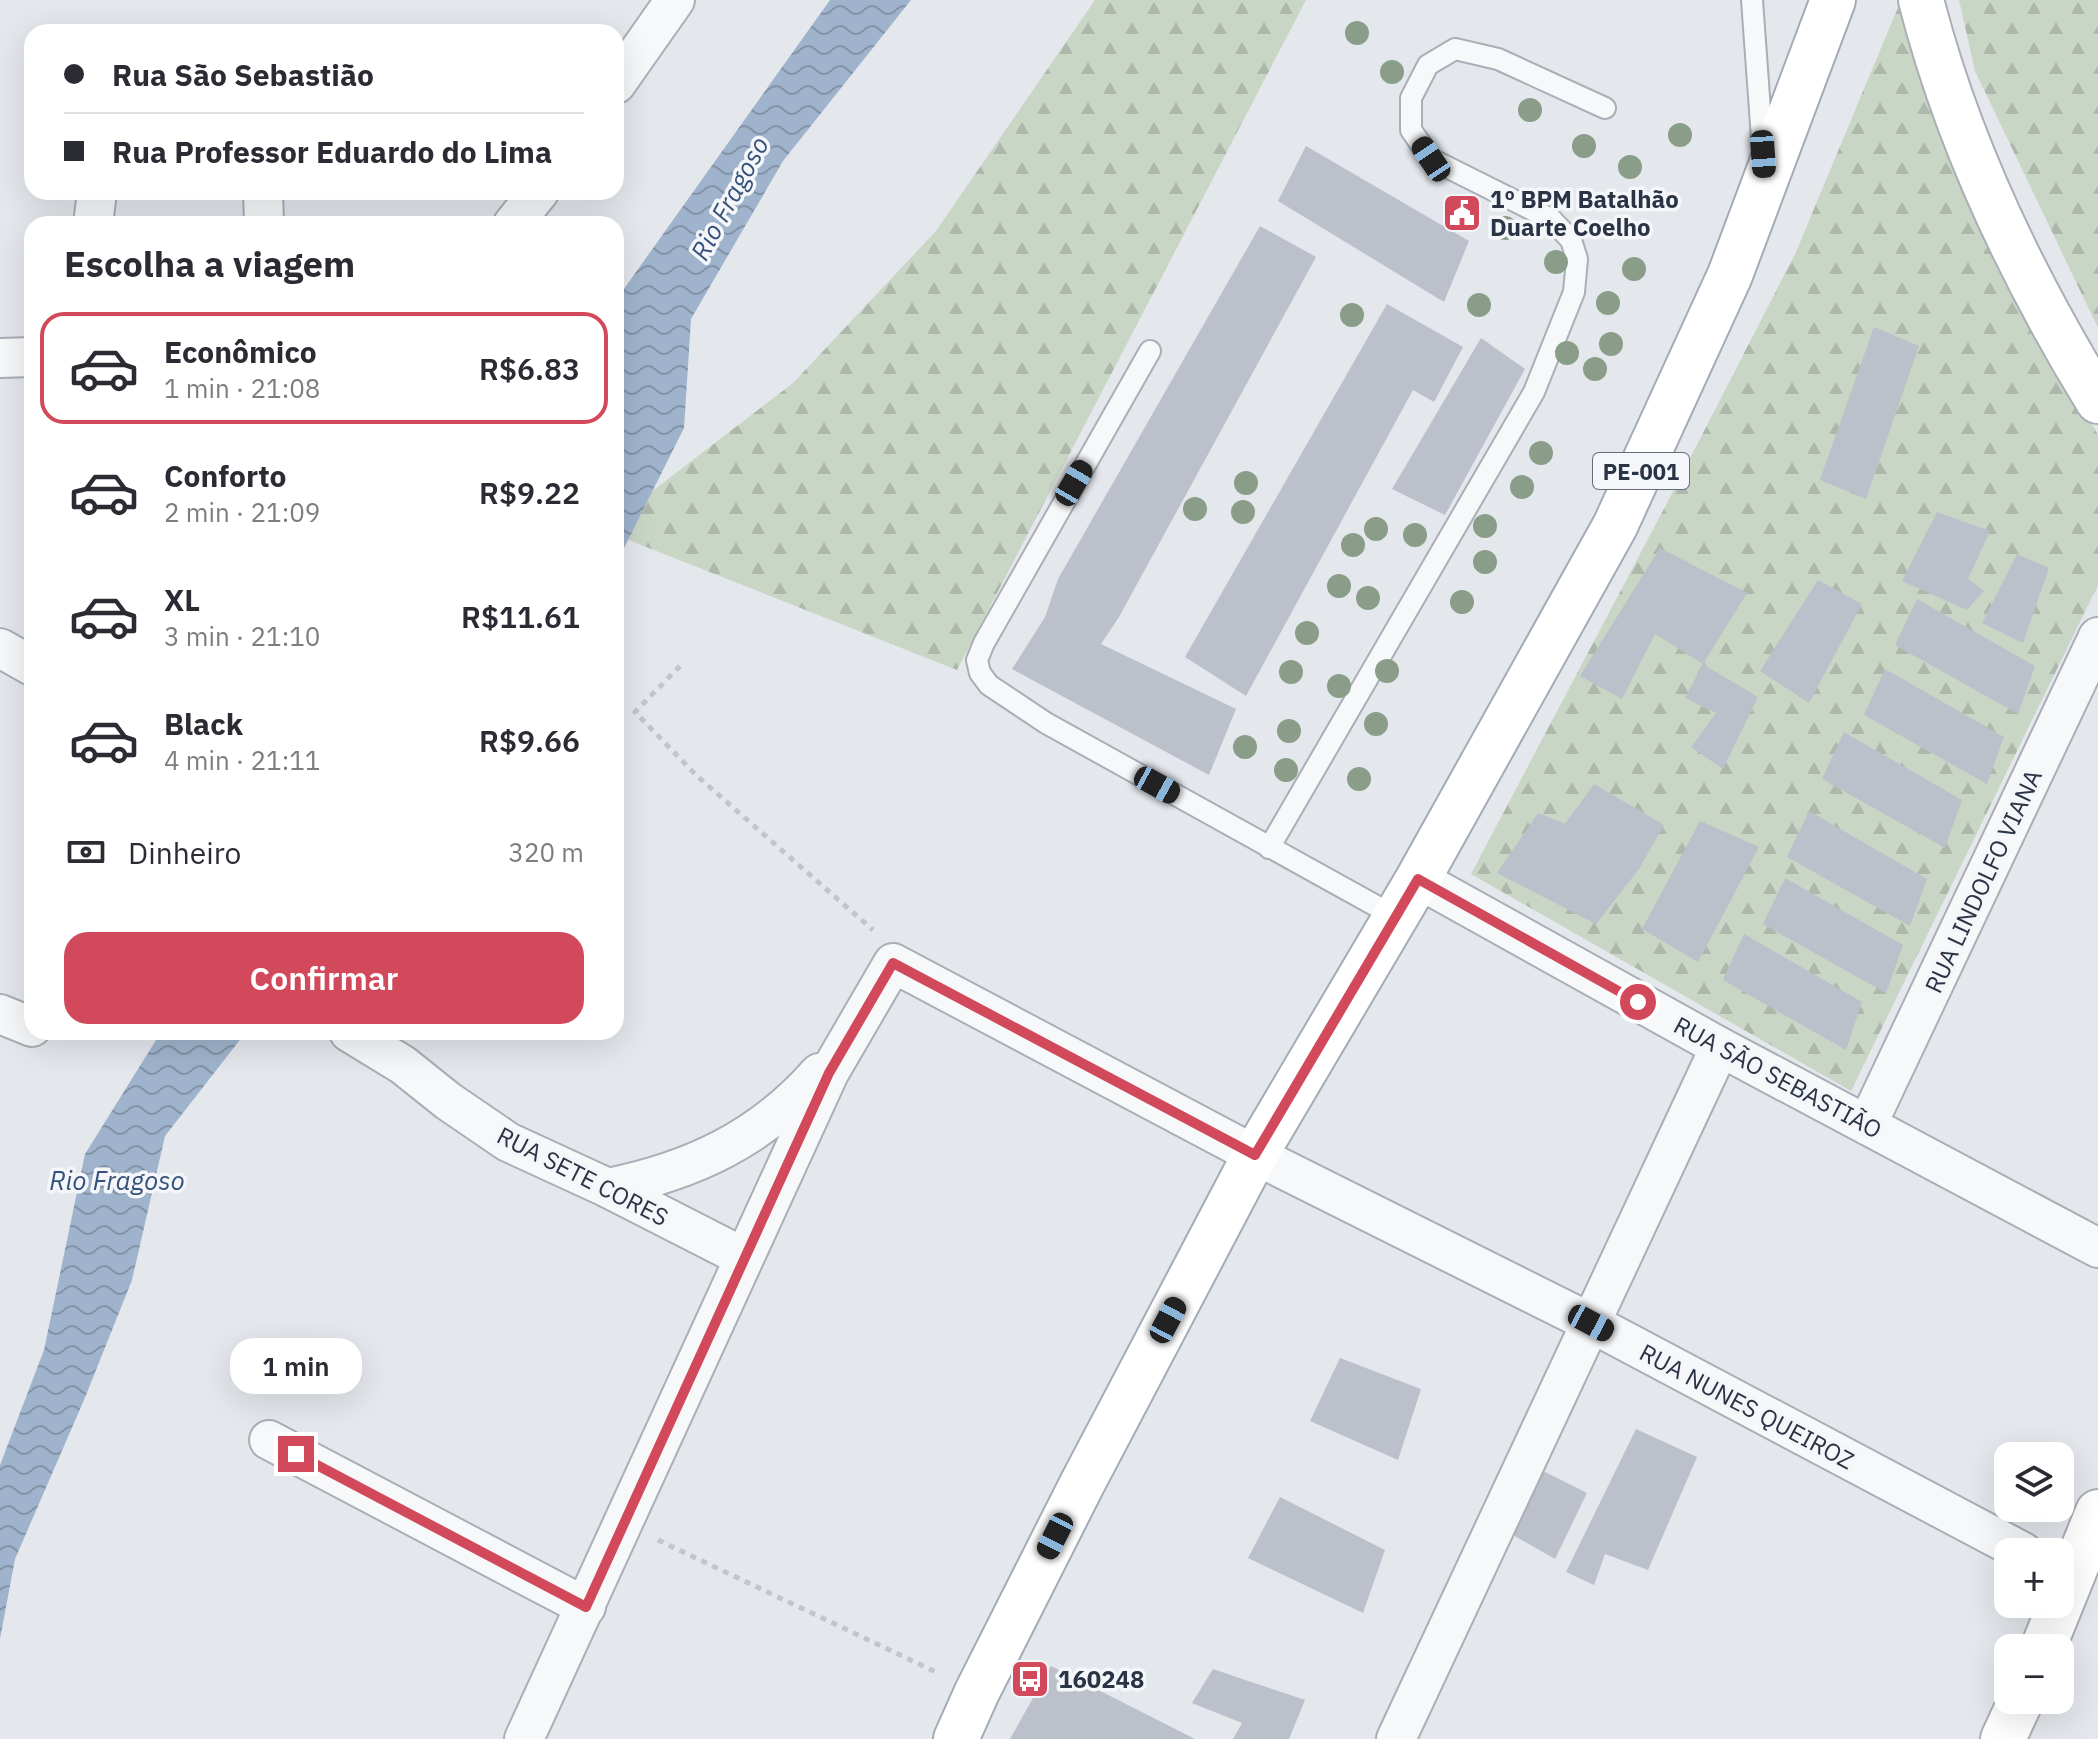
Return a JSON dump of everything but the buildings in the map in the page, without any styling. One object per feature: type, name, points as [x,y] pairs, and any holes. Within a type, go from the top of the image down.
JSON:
[{"type":"main road","name":"PE-001","points":[[956,1739],[1082,1484],[1255,1155],[1418,879],[1615,526],[1730,275],[1833,0]]},
{"type":"main road","points":[[1921,0],[1932,43],[1988,195],[2058,336],[2098,401]]},
{"type":"main road","points":[[2074,1559],[2098,1512]]},
{"type":"main road","points":[[2003,1739],[2015,1714]]},
{"type":"street","points":[[624,73],[675,0]]},
{"type":"street","points":[[520,216],[532,200]]},
{"type":"street","points":[[0,358],[24,357]]},
{"type":"street","name":"RUA LINDOLFO VIANA","points":[[1867,1125],[2098,637]]},
{"type":"street","points":[[0,648],[24,662]]},
{"type":"street","name":"RUA SÃO SEBASTIÃO","points":[[1418,879],[1720,1047],[2098,1248]]},
{"type":"street","points":[[524,1739],[743,1257],[845,1043],[893,963]]},
{"type":"street","name":"RUA NUNES QUEIROZ","points":[[893,963],[1255,1155],[1591,1323],[1997,1538]]},
{"type":"street","name":"RUA SETE CORES","points":[[362,1040],[403,1065],[448,1101],[508,1142],[608,1188],[743,1257]]},
{"type":"street","points":[[608,1188],[654,1179],[740,1141],[778,1113],[812,1081],[845,1043]]},
{"type":"street","points":[[1396,1739],[1720,1047]]},
{"type":"street","points":[[269,1440],[586,1607]]},
{"type":"lane","points":[[1752,0],[1766,184]]},
{"type":"lane","points":[[1269,848],[1534,392],[1574,292],[1577,259],[1571,240],[1551,219],[1431,159],[1411,130],[1411,98],[1428,65],[1455,49],[1498,59],[1605,108]]},
{"type":"lane","points":[[1150,351],[984,643],[977,660],[980,673],[989,685],[1046,723],[1396,917]]},
{"type":"path","points":[[680,666],[635,712],[697,776],[885,940],[893,963]]},
{"type":"path","points":[[624,1524],[977,1692]]},
{"type":"green space","points":[[1095,0],[1306,0],[957,670],[624,538],[624,513],[793,383],[936,231]]},
{"type":"green space","points":[[1901,0],[1978,219],[2098,435],[2098,585],[1851,1091],[1471,874],[1796,252]]},
{"type":"green space","points":[[1959,0],[2098,0],[2098,328],[1975,71]]},
{"type":"water","name":"Rio Fragoso","points":[[830,0],[911,0],[783,161],[691,319],[684,428],[624,548],[624,289]]},
{"type":"water","name":"Rio Fragoso","points":[[156,1040],[240,1040],[165,1136],[132,1280],[15,1559],[0,1639],[0,1465],[44,1350],[85,1154]]},
{"type":"place","name":"1º BPM Batalhão Duarte Coelho","points":[[1462,213]]},
{"type":"place","name":"160248","points":[[1030,1679]]},
{"type":"route","points":[[296,1454],[586,1607],[829,1073],[893,963],[1255,1155],[1418,879],[1638,1002]]}]
